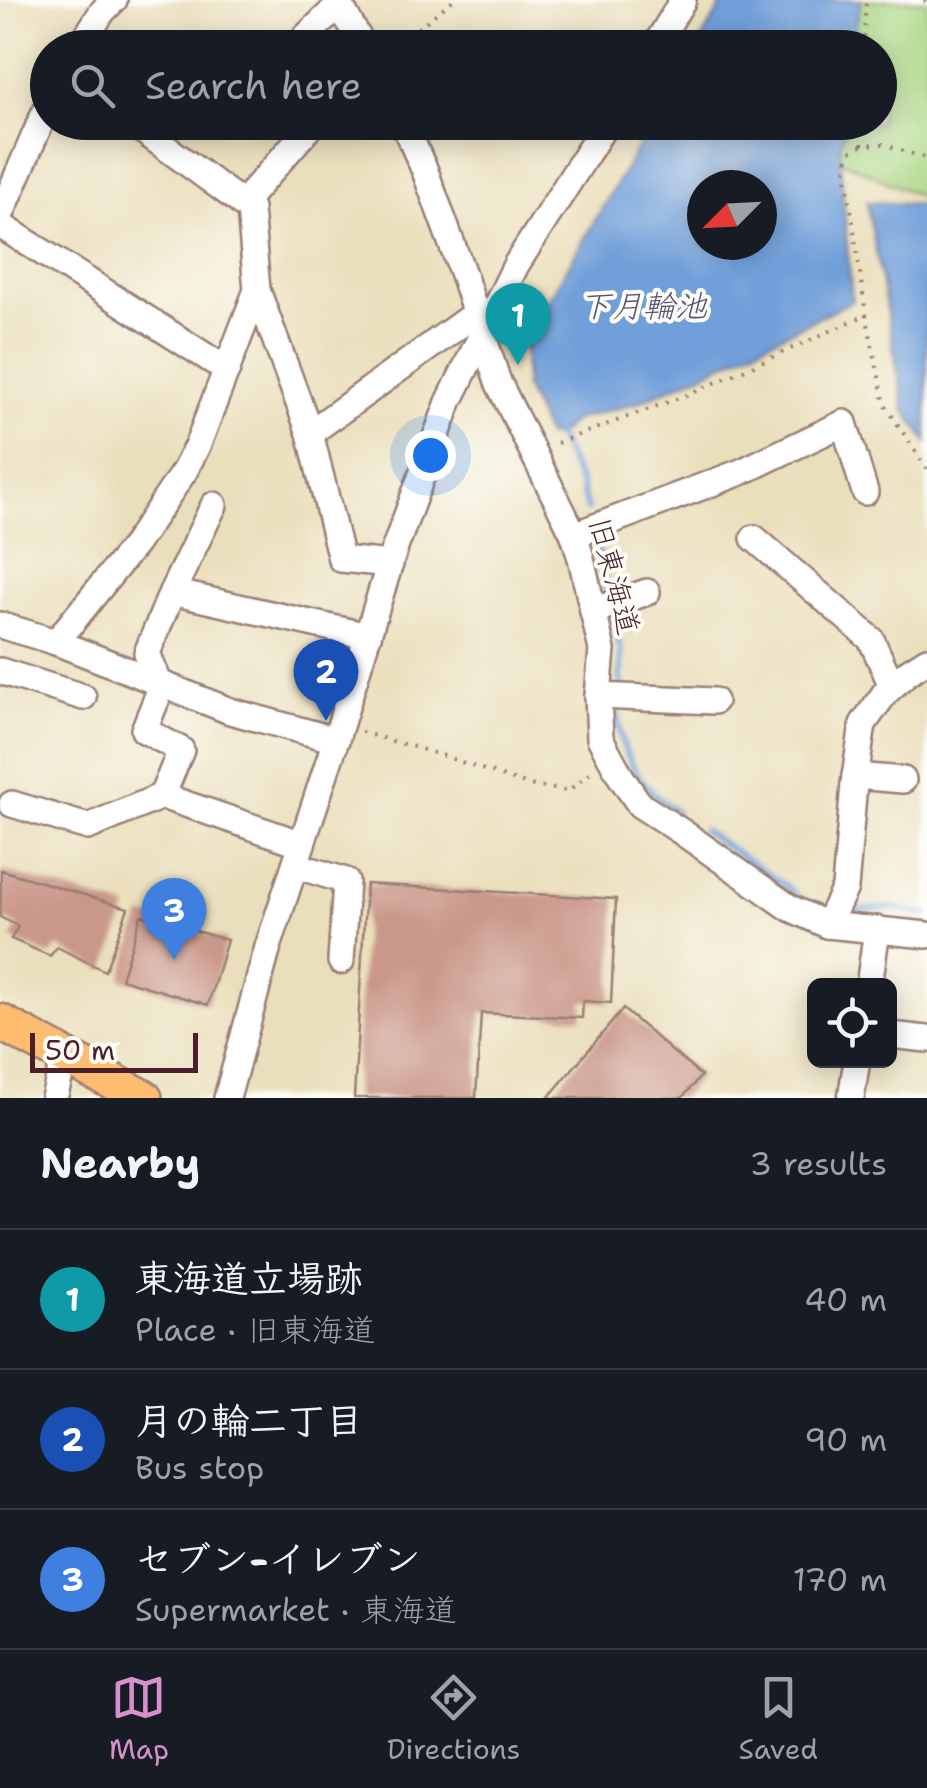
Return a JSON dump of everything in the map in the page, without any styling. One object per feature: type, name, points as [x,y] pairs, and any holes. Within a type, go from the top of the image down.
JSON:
[{"type":"highway","points":[[0,1022],[144,1098]]},
{"type":"street","points":[[90,30],[114,0]]},
{"type":"street","points":[[665,30],[683,0]]},
{"type":"street","points":[[311,30],[338,2],[354,30]]},
{"type":"street","points":[[0,216],[10,159],[30,131]]},
{"type":"street","points":[[155,140],[250,209],[257,290],[310,434],[341,558],[390,564]]},
{"type":"street","points":[[242,204],[298,140]]},
{"type":"street","name":"旧東海道","points":[[411,140],[498,382],[574,535],[602,650],[600,738],[640,805],[790,908],[827,925],[927,935]]},
{"type":"street","points":[[227,1098],[268,947],[390,564],[479,322],[595,140]]},
{"type":"street","points":[[0,226],[227,370]]},
{"type":"street","points":[[56,642],[136,542],[185,470],[257,290]]},
{"type":"street","points":[[310,434],[479,322]]},
{"type":"street","points":[[574,535],[741,472],[844,422],[865,492]]},
{"type":"street","points":[[162,796],[180,750],[144,730],[161,688],[147,653],[214,504]]},
{"type":"street","points":[[754,538],[871,639],[892,686]]},
{"type":"street","points":[[172,592],[368,636]]},
{"type":"street","points":[[593,611],[647,592]]},
{"type":"street","points":[[0,626],[56,642],[230,710],[338,733]]},
{"type":"street","points":[[827,925],[845,888],[863,724],[892,686],[927,660]]},
{"type":"street","points":[[0,671],[83,697]]},
{"type":"street","points":[[598,696],[714,700]]},
{"type":"street","points":[[856,776],[903,780]]},
{"type":"street","points":[[12,804],[88,827],[162,796],[299,854],[346,881],[342,961]]},
{"type":"street","points":[[870,978],[878,929]]},
{"type":"street","points":[[897,1036],[927,1039]]},
{"type":"street","points":[[54,1098],[65,1056]]},
{"type":"street","points":[[852,1098],[856,1068]]},
{"type":"path","points":[[416,30],[453,0]]},
{"type":"path","points":[[864,30],[866,0]]},
{"type":"path","points":[[862,140],[862,145]]},
{"type":"path","points":[[927,159],[884,144],[862,145],[848,152],[846,173],[866,315],[885,405],[927,469]]},
{"type":"path","points":[[546,448],[690,394],[866,315]]},
{"type":"path","points":[[338,733],[441,755],[528,785],[568,791],[610,755]]},
{"type":"green space","points":[[861,0],[927,0],[927,200],[840,160],[841,140],[897,140],[897,30],[856,30]]},
{"type":"water","points":[[725,0],[861,0],[856,30],[707,30]]},
{"type":"water","name":"下月輪池","points":[[642,140],[841,140],[852,301],[702,374],[636,403],[574,420],[557,436],[547,436],[525,388],[524,341]]},
{"type":"water","points":[[867,202],[927,205],[927,442],[905,410]]},
{"type":"building","points":[[1,870],[128,908],[105,971],[57,947],[50,956],[11,939],[18,926],[0,917]]},
{"type":"building","points":[[366,884],[616,899],[611,1003],[583,1001],[582,1018],[481,1013],[476,1098],[354,1098]]},
{"type":"building","points":[[141,915],[227,940],[208,1005],[121,979]]},
{"type":"building","points":[[623,1009],[701,1076],[682,1098],[548,1098]]},
{"type":"waterway","points":[[557,436],[580,483],[587,509]]},
{"type":"waterway","points":[[597,545],[608,596]]},
{"type":"waterway","points":[[612,617],[621,650],[621,685]]},
{"type":"waterway","points":[[618,715],[623,745],[635,771],[676,812]]},
{"type":"waterway","points":[[703,830],[801,900],[820,906]]},
{"type":"waterway","points":[[853,910],[894,908],[927,914]]},
{"type":"place","name":"東海道立場跡","points":[[518,365]]},
{"type":"place","name":"月の輪二丁目","points":[[326,721]]},
{"type":"place","name":"セブン-イレブン","points":[[174,960]]}]
